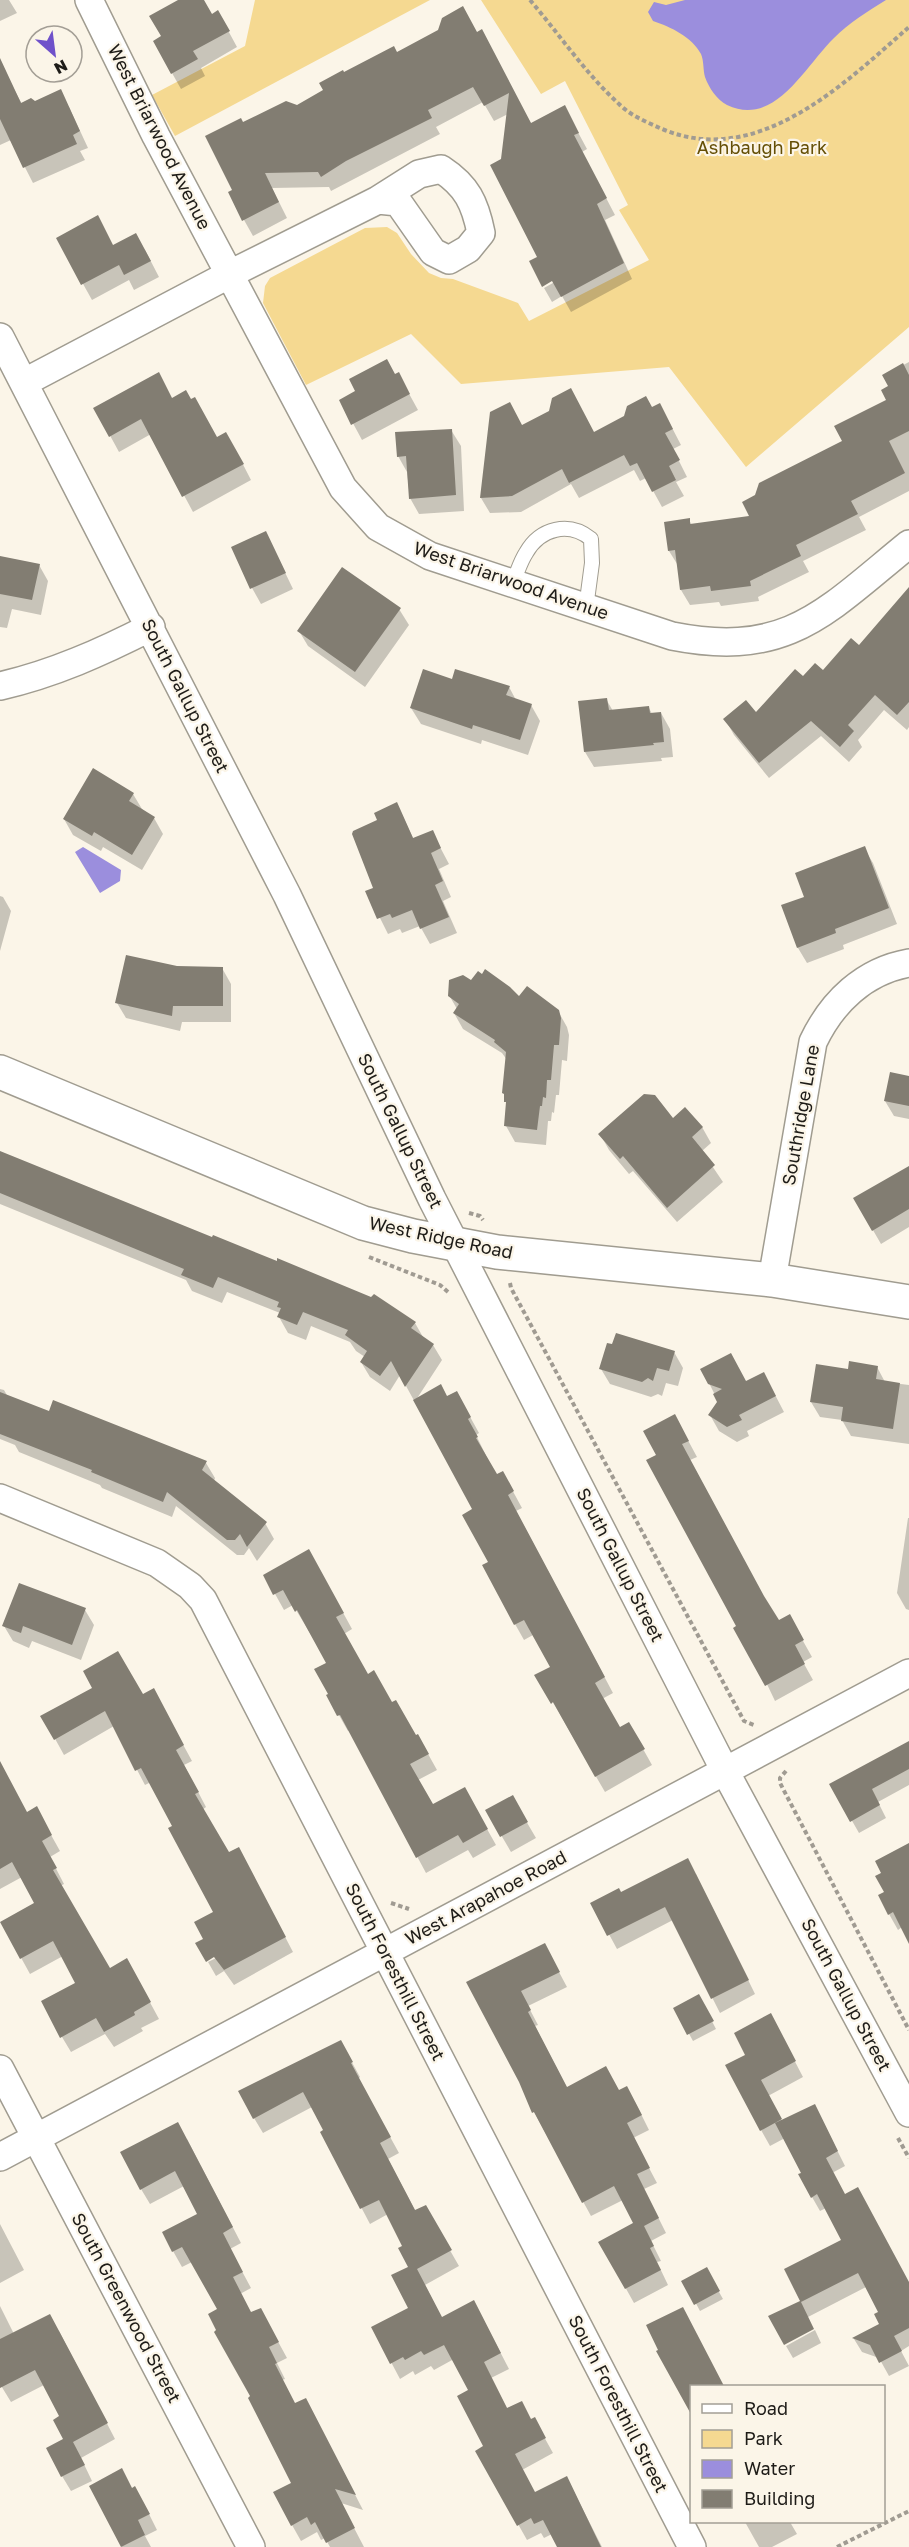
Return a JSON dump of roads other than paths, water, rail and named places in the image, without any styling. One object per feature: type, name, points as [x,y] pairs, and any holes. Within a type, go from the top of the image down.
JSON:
[{"type":"street","name":"West Briarwood Avenue","points":[[89,0],[156,136],[342,488],[378,527],[410,547],[430,556],[513,584],[672,636],[727,644],[758,641],[789,632],[820,616],[909,544]]},
{"type":"street","points":[[25,382],[230,274],[378,200]]},
{"type":"street","name":"South Gallup Street","points":[[0,337],[287,895],[456,1245],[725,1771],[909,2113]]},
{"type":"street","points":[[0,686],[74,663],[104,651],[151,627]]},
{"type":"street","name":"Southridge Lane","points":[[772,1280],[813,1042],[831,1010],[846,994],[872,974],[895,965],[909,963]]},
{"type":"street","name":"West Ridge Road","points":[[0,1072],[363,1223],[456,1245],[497,1252],[772,1280],[909,1302]]},
{"type":"street","name":"South Foresthill Street","points":[[0,1498],[158,1563],[190,1586],[203,1600],[692,2547]]},
{"type":"street","name":"West Arapahoe Road","points":[[0,2157],[909,1673]]},
{"type":"street","name":"South Greenwood Street","points":[[0,2069],[251,2547]]},
{"type":"lane","points":[[513,584],[526,551],[545,533],[562,527],[582,531],[591,539],[592,563],[586,608]]},
{"type":"water","points":[[685,0],[886,0],[840,33],[788,91],[760,108],[744,110],[727,105],[717,97],[705,77],[702,57],[697,48],[680,33],[653,21],[648,12],[654,2],[666,5]]},
{"type":"water","points":[[83,847],[121,870],[120,881],[100,893],[75,852]]},
{"type":"park label","name":"Ashbaugh Park","points":[[762,148]]}]
